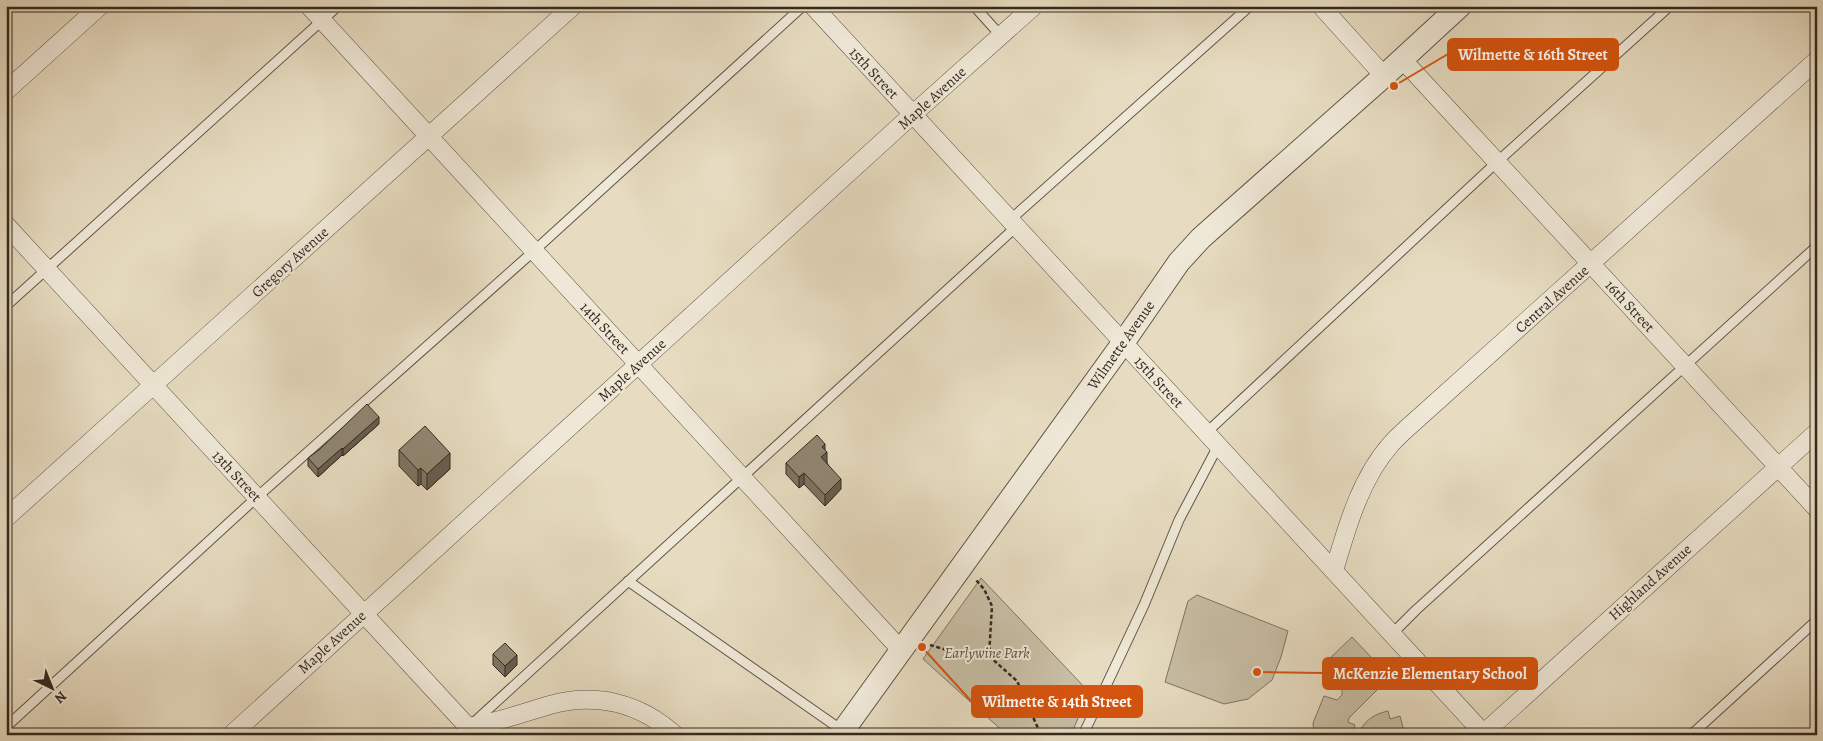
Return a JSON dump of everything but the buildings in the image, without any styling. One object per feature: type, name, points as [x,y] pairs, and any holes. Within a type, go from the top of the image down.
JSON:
[{"type":"street","points":[[6,91],[100,6]]},
{"type":"street","name":"14th Street","points":[[309,6],[901,650]]},
{"type":"street","name":"Gregory Avenue","points":[[6,518],[573,6]]},
{"type":"street","name":"15th Street","points":[[813,6],[1484,734]]},
{"type":"street","name":"Maple Avenue","points":[[231,735],[1034,6]]},
{"type":"street","points":[[1321,6],[1384,76]]},
{"type":"street","name":"Wilmette Avenue","points":[[841,733],[1123,343],[1178,262],[1201,238],[1460,6]]},
{"type":"street","name":"16th Street","points":[[1402,59],[1817,509]]},
{"type":"street","name":"Central Avenue","points":[[1334,571],[1355,506],[1378,462],[1391,444],[1817,60]]},
{"type":"street","name":"13th Street","points":[[6,226],[363,614],[464,731]]},
{"type":"street","name":"Highland Avenue","points":[[1484,734],[1817,432]]},
{"type":"street","points":[[464,731],[552,705],[577,700],[598,699],[617,702],[638,709],[676,735]]},
{"type":"lane","points":[[6,306],[338,6]]},
{"type":"lane","points":[[6,727],[256,498],[804,6]]},
{"type":"lane","points":[[974,6],[1001,36]]},
{"type":"lane","points":[[464,731],[742,477],[1250,6]]},
{"type":"lane","points":[[1083,735],[1144,605],[1212,440],[1497,162],[1670,6]]},
{"type":"lane","points":[[1392,634],[1416,610],[1817,246]]},
{"type":"lane","points":[[628,581],[841,733]]},
{"type":"lane","points":[[1692,735],[1817,620]]},
{"type":"path","points":[[976,580],[984,590],[992,606],[989,656]]},
{"type":"path","points":[[930,645],[950,651],[989,656],[1017,681],[1041,735]]},
{"type":"path","points":[[958,732],[962,735]]},
{"type":"green space","name":"Earlywine Park","points":[[981,578],[1089,692],[1071,735],[1007,735],[923,659]]},
{"type":"green space","points":[[1197,595],[1288,631],[1272,680],[1248,699],[1224,704],[1165,682],[1188,601]]},
{"type":"green space","points":[[1352,637],[1390,677],[1349,718],[1348,722],[1355,725],[1354,729],[1360,730],[1372,718],[1388,711],[1390,719],[1400,716],[1405,735],[1314,734],[1313,723],[1324,696],[1337,700],[1342,695],[1342,689],[1324,670],[1327,661]]},
{"type":"place","name":"Wilmette & 16th Street","points":[[1394,86]]},
{"type":"place","name":"Wilmette & 14th Street","points":[[922,647]]},
{"type":"place","name":"McKenzie Elementary School","points":[[1257,672]]}]
